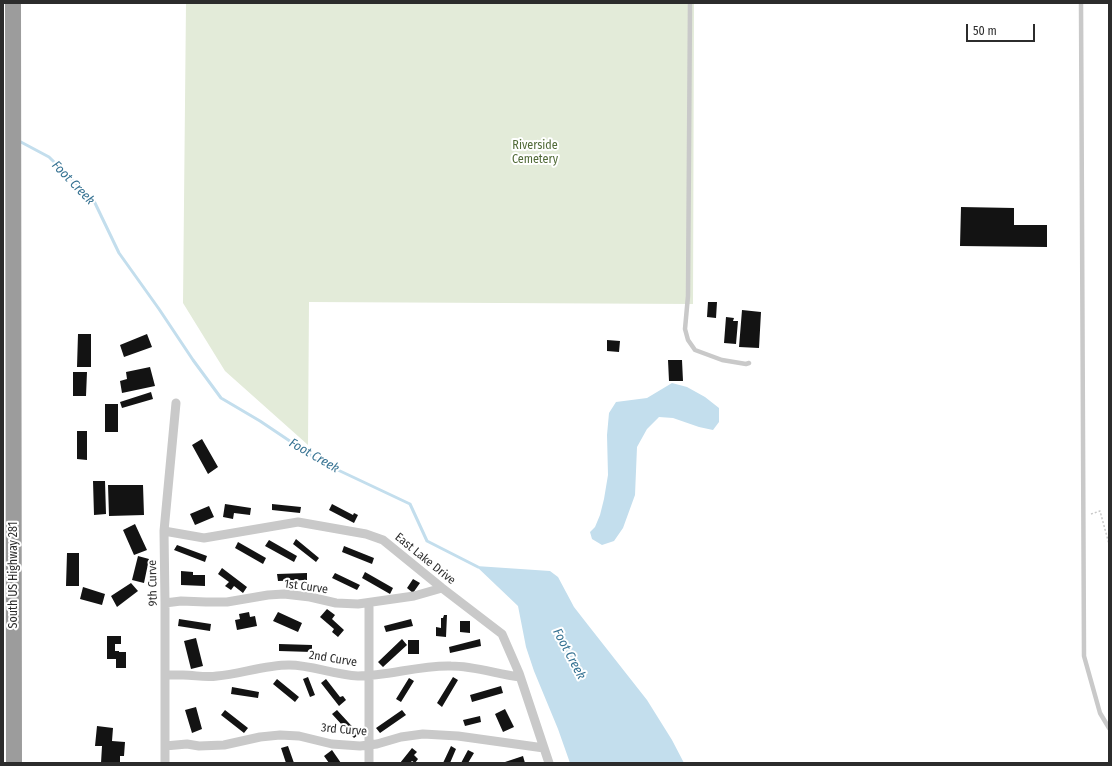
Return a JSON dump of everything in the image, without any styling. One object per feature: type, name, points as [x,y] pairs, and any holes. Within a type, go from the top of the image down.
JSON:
[{"type":"highway","name":"South US Highway 281","points":[[13,3],[14,763]]},
{"type":"street","name":"9th Curve","points":[[165,763],[164,531],[176,403]]},
{"type":"street","name":"East Lake Drive","points":[[164,531],[204,538],[298,522],[366,534],[383,540],[502,634],[520,677],[549,763]]},
{"type":"street","name":"1st Curve","points":[[165,603],[181,601],[227,602],[268,595],[284,594],[310,597],[336,603],[358,604],[414,596],[442,588]]},
{"type":"street","points":[[369,603],[369,763]]},
{"type":"street","name":"2nd Curve","points":[[165,676],[216,676],[247,672],[275,666],[290,665],[309,667],[346,675],[383,674],[432,666],[451,666],[520,677]]},
{"type":"street","name":"3rd Curve","points":[[165,746],[187,744],[199,746],[224,744],[280,735],[299,736],[332,744],[360,746],[377,744],[401,737],[423,734],[458,736],[544,748]]},
{"type":"lane","points":[[690,3],[688,296],[685,329],[688,340],[695,350],[722,360],[746,364],[749,363]]},
{"type":"lane","points":[[1081,3],[1084,656],[1100,713],[1109,728]]},
{"type":"path","points":[[1083,516],[1100,511],[1109,544]]},
{"type":"green space","name":"Riverside Cemetery","points":[[186,3],[694,3],[693,304],[309,302],[308,445],[225,371],[183,303]]},
{"type":"water","points":[[672,383],[687,387],[705,397],[719,408],[719,422],[713,430],[673,418],[659,417],[647,429],[637,447],[635,495],[623,528],[614,541],[602,545],[592,539],[590,532],[595,527],[600,515],[608,475],[607,435],[609,413],[616,402],[647,398]]},
{"type":"water","points":[[476,566],[550,571],[558,577],[574,607],[647,700],[672,740],[684,763],[570,763],[526,647],[518,606]]},
{"type":"building","points":[[961,207],[1014,208],[1014,225],[1047,225],[1047,247],[960,246]]},
{"type":"building","points":[[708,302],[717,302],[716,318],[707,317]]},
{"type":"building","points":[[742,310],[761,312],[759,348],[739,347]]},
{"type":"building","points":[[726,317],[734,318],[733,321],[738,321],[736,344],[724,343]]},
{"type":"building","points":[[78,334],[91,334],[91,367],[77,367]]},
{"type":"building","points":[[147,334],[152,347],[124,357],[120,345]]},
{"type":"building","points":[[607,340],[620,341],[619,352],[607,351]]},
{"type":"building","points":[[668,360],[682,360],[683,381],[669,381]]},
{"type":"building","points":[[150,367],[155,386],[122,393],[120,381],[127,379],[126,372]]},
{"type":"building","points":[[73,372],[87,372],[86,396],[73,396]]},
{"type":"building","points":[[151,392],[153,399],[122,408],[120,402]]},
{"type":"building","points":[[105,404],[118,404],[118,432],[105,432]]},
{"type":"building","points":[[77,431],[87,431],[87,460],[77,459]]},
{"type":"building","points":[[202,439],[218,467],[208,474],[192,445]]},
{"type":"building","points":[[93,481],[105,481],[106,514],[94,515]]},
{"type":"building","points":[[108,485],[143,485],[144,515],[109,516]]},
{"type":"building","points":[[225,504],[251,508],[250,515],[234,513],[233,519],[223,517]]},
{"type":"building","points":[[272,504],[301,507],[300,513],[272,510]]},
{"type":"building","points":[[332,504],[353,515],[354,513],[358,515],[354,523],[329,510]]},
{"type":"building","points":[[209,506],[214,517],[195,525],[190,514]]},
{"type":"building","points":[[135,524],[147,550],[134,555],[123,530]]},
{"type":"building","points":[[296,539],[319,558],[316,562],[293,544]]},
{"type":"building","points":[[269,540],[297,556],[294,562],[265,546]]},
{"type":"building","points":[[238,542],[266,558],[263,564],[235,548]]},
{"type":"building","points":[[177,545],[207,556],[205,562],[174,550]]},
{"type":"building","points":[[344,546],[374,558],[372,564],[342,552]]},
{"type":"building","points":[[67,553],[79,553],[79,586],[66,586]]},
{"type":"building","points":[[138,556],[149,559],[144,583],[132,580]]},
{"type":"building","points":[[222,568],[247,587],[243,593],[234,586],[231,590],[225,586],[229,582],[218,574]]},
{"type":"building","points":[[181,571],[193,572],[193,575],[205,575],[205,586],[181,585]]},
{"type":"building","points":[[365,572],[393,588],[390,594],[362,578]]},
{"type":"building","points":[[307,573],[307,580],[278,581],[277,574]]},
{"type":"building","points":[[335,573],[360,585],[357,590],[332,578]]},
{"type":"building","points":[[413,579],[420,583],[413,593],[407,588]]},
{"type":"building","points":[[131,583],[138,591],[117,607],[111,596]]},
{"type":"building","points":[[83,587],[105,594],[102,605],[80,599]]},
{"type":"building","points":[[327,609],[335,615],[332,619],[344,630],[338,637],[332,632],[334,629],[320,617]]},
{"type":"building","points":[[249,612],[250,617],[255,616],[257,626],[237,630],[235,620],[240,619],[239,614]]},
{"type":"building","points":[[278,612],[302,623],[298,632],[273,621]]},
{"type":"building","points":[[444,615],[447,615],[446,637],[436,636],[436,627],[441,628],[441,618],[443,618]]},
{"type":"building","points":[[179,619],[211,624],[210,631],[178,626]]},
{"type":"building","points":[[411,619],[413,626],[386,632],[384,626]]},
{"type":"building","points":[[460,621],[470,621],[470,633],[460,632]]},
{"type":"building","points":[[107,636],[121,636],[121,644],[115,644],[115,651],[126,652],[126,668],[116,668],[116,659],[107,659]]},
{"type":"building","points":[[196,638],[203,666],[191,669],[184,641]]},
{"type":"building","points":[[402,639],[407,645],[383,667],[378,662]]},
{"type":"building","points":[[480,639],[481,646],[450,653],[449,647]]},
{"type":"building","points":[[408,640],[419,640],[419,654],[408,654]]},
{"type":"building","points":[[279,644],[312,645],[312,652],[279,651]]},
{"type":"building","points":[[308,677],[315,695],[310,697],[303,679]]},
{"type":"building","points":[[453,677],[458,680],[442,707],[437,703]]},
{"type":"building","points":[[409,678],[414,681],[401,702],[396,699]]},
{"type":"building","points":[[277,679],[299,697],[295,702],[273,684]]},
{"type":"building","points":[[326,679],[340,697],[343,696],[346,700],[339,706],[321,683]]},
{"type":"building","points":[[501,686],[503,693],[472,702],[470,695]]},
{"type":"building","points":[[232,687],[259,692],[258,698],[231,694]]},
{"type":"building","points":[[196,707],[202,729],[192,733],[185,710]]},
{"type":"building","points":[[505,709],[514,727],[503,732],[495,714]]},
{"type":"building","points":[[225,710],[248,728],[244,733],[221,715]]},
{"type":"building","points":[[337,710],[359,734],[354,738],[332,714]]},
{"type":"building","points":[[402,710],[406,715],[380,733],[376,728]]},
{"type":"building","points":[[480,716],[481,722],[465,726],[463,720]]},
{"type":"building","points":[[97,726],[113,728],[112,741],[125,742],[124,756],[120,756],[120,763],[101,763],[102,746],[95,746]]},
{"type":"building","points":[[288,746],[294,763],[286,763],[281,748]]},
{"type":"building","points":[[451,746],[456,749],[450,763],[443,763]]},
{"type":"building","points":[[412,748],[417,752],[414,755],[418,759],[415,763],[412,761],[410,763],[400,763]]},
{"type":"building","points":[[332,750],[341,763],[329,763],[324,756]]},
{"type":"building","points":[[468,750],[474,753],[468,763],[461,763]]},
{"type":"building","points":[[523,756],[525,763],[502,763]]},
{"type":"waterway","name":"Foot Creek","points":[[19,141],[49,157],[94,201],[119,253],[221,398],[260,421],[321,462],[410,504],[427,541],[478,567]]}]
